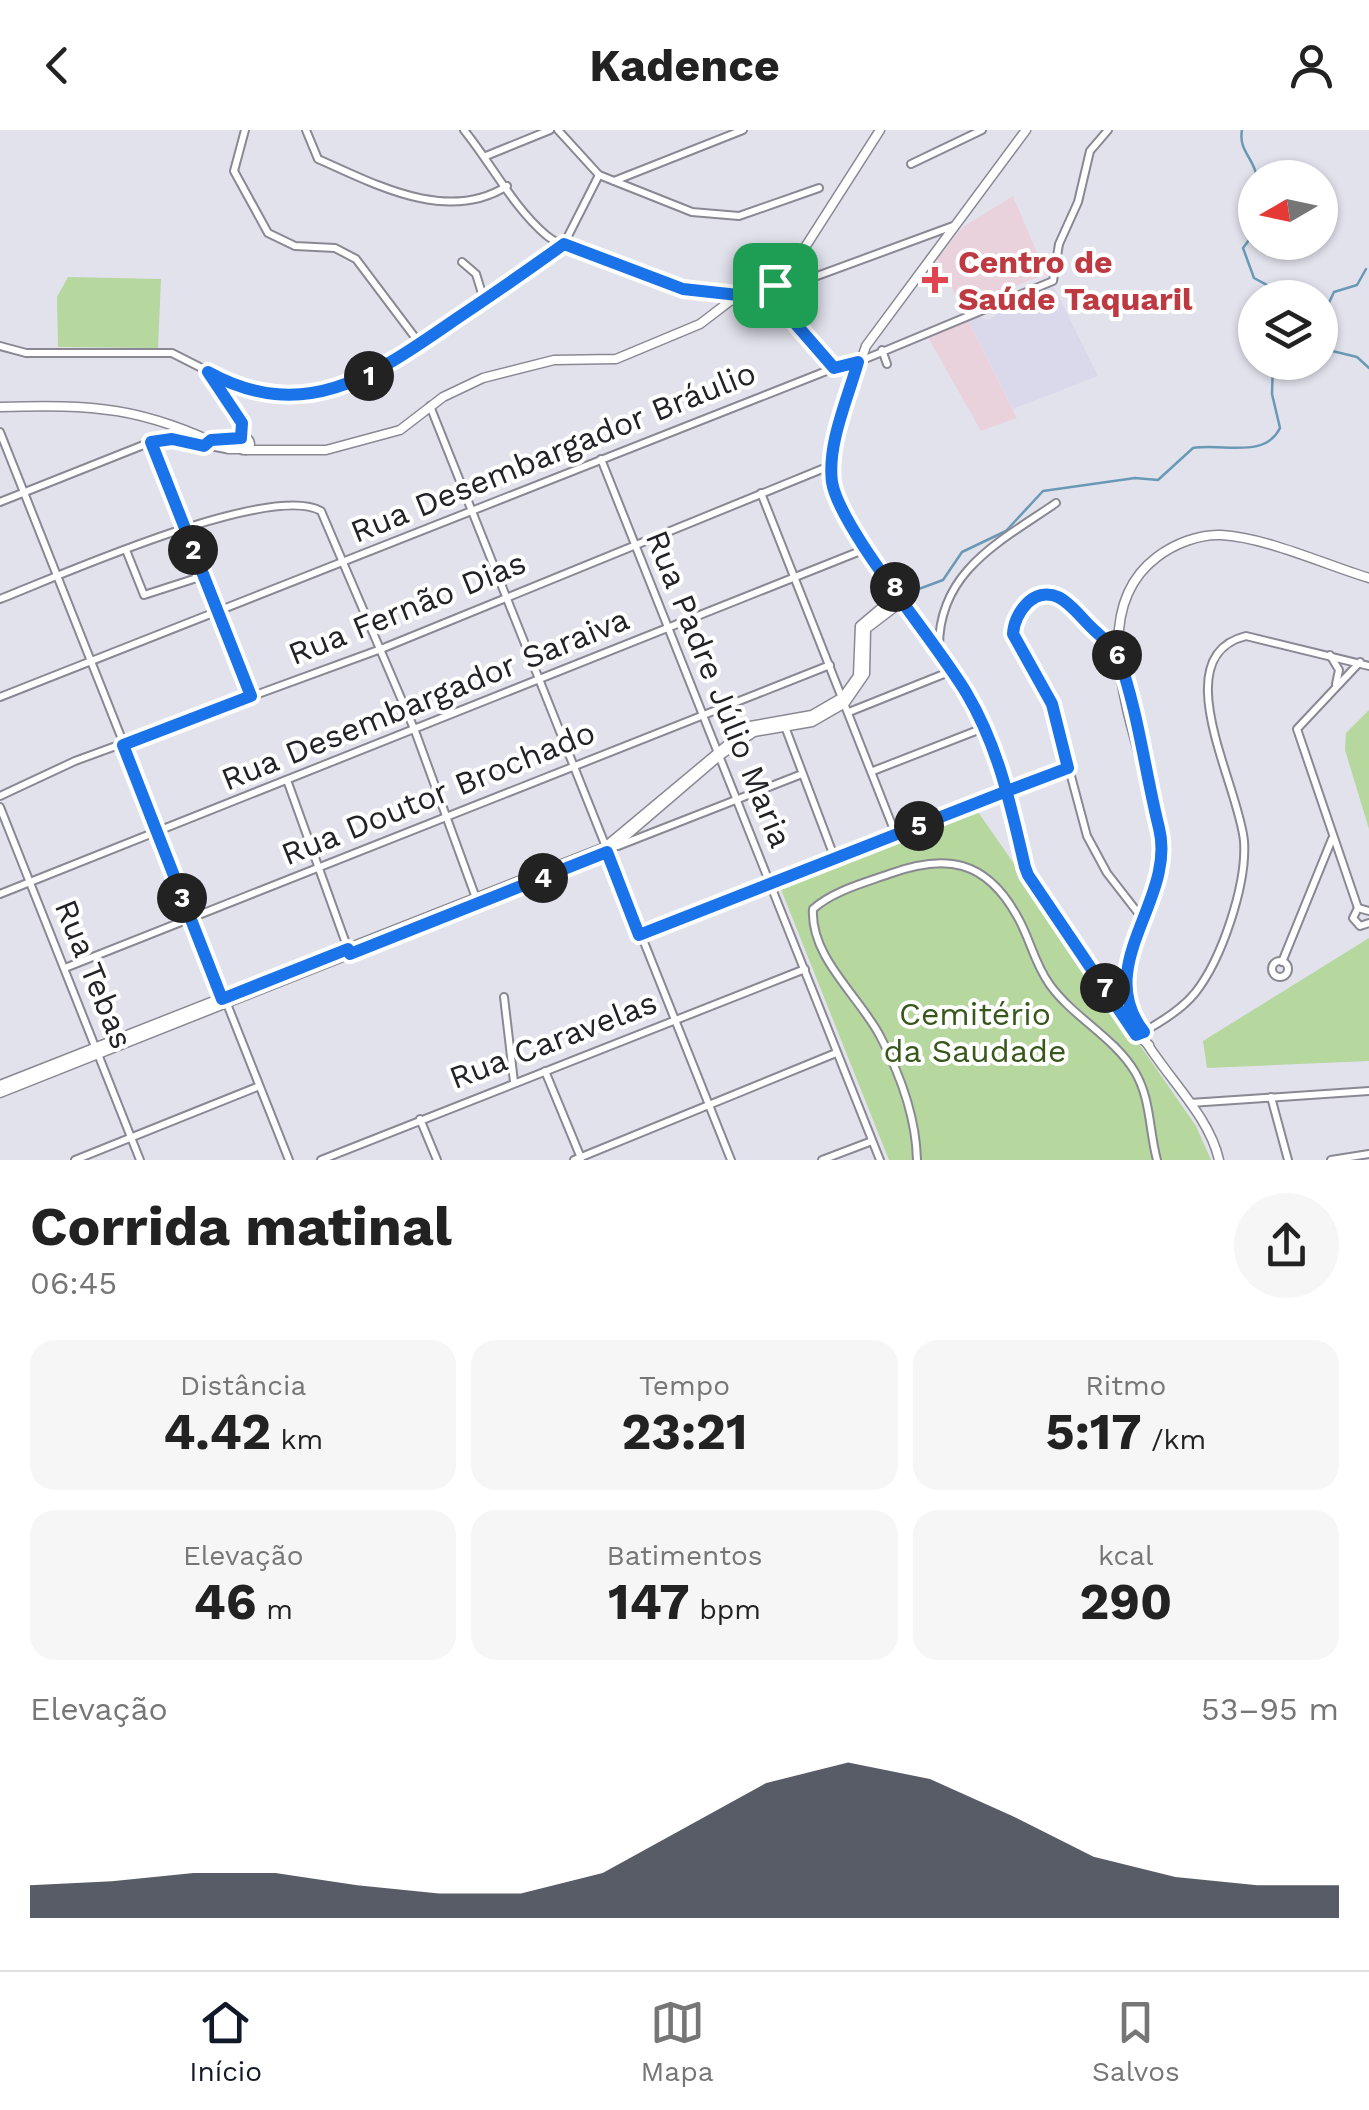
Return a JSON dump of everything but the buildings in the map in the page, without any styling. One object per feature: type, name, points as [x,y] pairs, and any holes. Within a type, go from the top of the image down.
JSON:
[{"type":"street","points":[[244,130],[234,171],[268,233],[295,246],[334,248],[356,259],[420,344]]},
{"type":"street","points":[[306,130],[318,160],[404,196],[481,200],[507,186]]},
{"type":"street","points":[[464,130],[544,235],[683,289],[732,296],[777,291],[958,224]]},
{"type":"street","points":[[485,156],[550,130]]},
{"type":"street","points":[[558,130],[599,174],[692,212],[739,216],[818,188]]},
{"type":"street","points":[[613,182],[744,130]]},
{"type":"street","points":[[765,291],[777,291],[788,278],[880,130]]},
{"type":"street","points":[[910,164],[982,130]]},
{"type":"street","points":[[1026,130],[858,362],[832,465],[840,508],[954,670],[986,727],[1028,875],[1190,1103],[1211,1136],[1219,1160]]},
{"type":"street","name":"Rua Desembargador Bráulio","points":[[0,696],[834,368],[858,362],[1053,282],[1059,244],[1078,202],[1090,151],[1108,130]]},
{"type":"street","points":[[0,346],[26,354],[172,353],[251,390],[322,391],[360,382],[564,244],[599,174]]},
{"type":"street","points":[[462,262],[476,274],[484,300]]},
{"type":"street","points":[[777,291],[834,368]]},
{"type":"street","points":[[0,502],[151,442],[172,439],[244,443],[266,452],[326,450],[400,430],[430,406],[470,383],[527,364],[616,359],[700,324],[732,296]]},
{"type":"street","points":[[882,350],[886,364]]},
{"type":"street","points":[[208,372],[242,423],[244,443]]},
{"type":"street","points":[[0,407],[77,405],[135,411],[228,449],[244,443]]},
{"type":"street","points":[[430,406],[731,1160]]},
{"type":"street","points":[[0,432],[289,1160]]},
{"type":"street","points":[[151,442],[251,696]]},
{"type":"street","name":"Rua Padre Júlio Maria","points":[[601,459],[880,1160]]},
{"type":"street","name":"Rua Fernão Dias","points":[[0,796],[74,760],[381,649],[832,465]]},
{"type":"street","points":[[761,493],[896,835]]},
{"type":"street","points":[[939,649],[941,618],[958,577],[976,559],[1056,503]]},
{"type":"street","points":[[0,599],[184,529],[259,510],[303,505],[321,511],[415,731],[476,899]]},
{"type":"street","points":[[1140,1033],[1128,1002],[1126,980],[1160,870],[1162,847],[1117,652],[1118,615],[1129,588],[1157,557],[1189,541],[1219,535],[1369,578]]},
{"type":"street","name":"Rua Desembargador Saraiva","points":[[0,894],[868,548]]},
{"type":"street","points":[[126,550],[144,595],[204,576]]},
{"type":"street","points":[[846,704],[865,674],[866,629],[901,596]]},
{"type":"street","points":[[1117,652],[1058,597],[1037,596],[1017,615],[1015,642],[1052,704],[1090,842],[1143,919]]},
{"type":"street","points":[[1140,1033],[1199,988],[1244,873],[1243,832],[1206,683],[1212,658],[1223,645],[1246,636],[1365,664]]},
{"type":"street","points":[[1329,654],[1339,670],[1334,690]]},
{"type":"street","points":[[1358,908],[1297,729],[1365,664]]},
{"type":"street","name":"Rua Doutor Brochado","points":[[64,968],[830,666]]},
{"type":"street","points":[[0,1085],[98,1051],[608,849],[640,828],[718,753],[754,732],[828,717],[846,704],[954,670]]},
{"type":"street","points":[[783,724],[835,858]]},
{"type":"street","points":[[873,771],[986,727]]},
{"type":"street","points":[[639,935],[1068,768]]},
{"type":"street","points":[[640,828],[802,774]]},
{"type":"street","points":[[287,780],[349,952]]},
{"type":"street","name":"Rua Tebas","points":[[0,807],[140,1160]]},
{"type":"street","points":[[1282,962],[1332,839]]},
{"type":"street","points":[[392,935],[608,849]]},
{"type":"street","points":[[917,1160],[912,1112],[879,1034],[815,937],[813,909],[862,884],[944,860],[966,865],[994,886],[1018,916],[1034,960],[1052,987],[1118,1050],[1135,1072],[1148,1103],[1158,1160]]},
{"type":"street","points":[[1358,908],[1369,911]]},
{"type":"street","points":[[1358,908],[1353,914],[1354,923],[1369,923]]},
{"type":"street","name":"Rua Caravelas","points":[[322,1160],[805,969]]},
{"type":"street","points":[[504,997],[514,1082]]},
{"type":"street","points":[[0,1094],[98,1051]]},
{"type":"street","points":[[545,1072],[579,1159],[836,1053]]},
{"type":"street","points":[[75,1160],[257,1087]]},
{"type":"street","points":[[1190,1103],[1369,1091]]},
{"type":"street","points":[[1271,1097],[1288,1160]]},
{"type":"street","points":[[420,1119],[437,1160]]},
{"type":"street","points":[[822,1160],[872,1140]]},
{"type":"street","points":[[1331,1160],[1368,1157]]},
{"type":"shaded area","points":[[1013,196],[1046,274],[961,307],[937,259],[963,227]]},
{"type":"shaded area","points":[[1054,287],[1098,376],[1013,409],[968,320],[979,315],[986,320],[995,316],[998,307]]},
{"type":"shaded area","points":[[968,320],[1017,418],[981,431],[926,334]]},
{"type":"green space","points":[[68,277],[161,279],[158,348],[58,347],[57,297]]},
{"type":"green space","points":[[1369,710],[1369,829],[1345,750],[1346,733]]},
{"type":"green space","name":"Cemitério da Saudade","points":[[976,809],[1196,1126],[1211,1160],[889,1160],[780,887]]},
{"type":"green space","points":[[1369,938],[1369,1061],[1207,1068],[1203,1041]]},
{"type":"waterway","points":[[1242,130],[1242,144],[1250,160]]},
{"type":"waterway","points":[[1247,260],[1258,280]]},
{"type":"waterway","points":[[1338,291],[1357,285],[1366,269]]},
{"type":"waterway","points":[[1338,352],[1357,357],[1369,368]]},
{"type":"waterway","points":[[908,593],[943,580],[962,552],[1006,531],[1043,491],[1135,478],[1158,480],[1193,448],[1264,444],[1280,428],[1272,380]]},
{"type":"place","name":"Centro de Saúde Taquaril","points":[[935,280]]},
{"type":"route","points":[[775,285],[738,295],[683,289],[564,244],[360,382],[285,394],[241,388],[208,372],[242,423],[241,438],[211,440],[212,444],[204,446],[172,439],[151,442],[251,696],[123,745],[222,999],[348,949],[350,954],[607,852],[639,935],[1007,791],[1068,768],[1052,704],[1013,634],[1013,624],[1024,606],[1032,598],[1050,595],[1067,604],[1117,652],[1161,834],[1160,870],[1135,940],[1126,980],[1128,1002],[1144,1032],[1136,1035],[1028,875],[1025,867],[1007,791],[1002,773],[986,727],[954,670],[840,508],[832,465],[858,362],[834,368],[774,299],[780,293],[775,285]]}]
